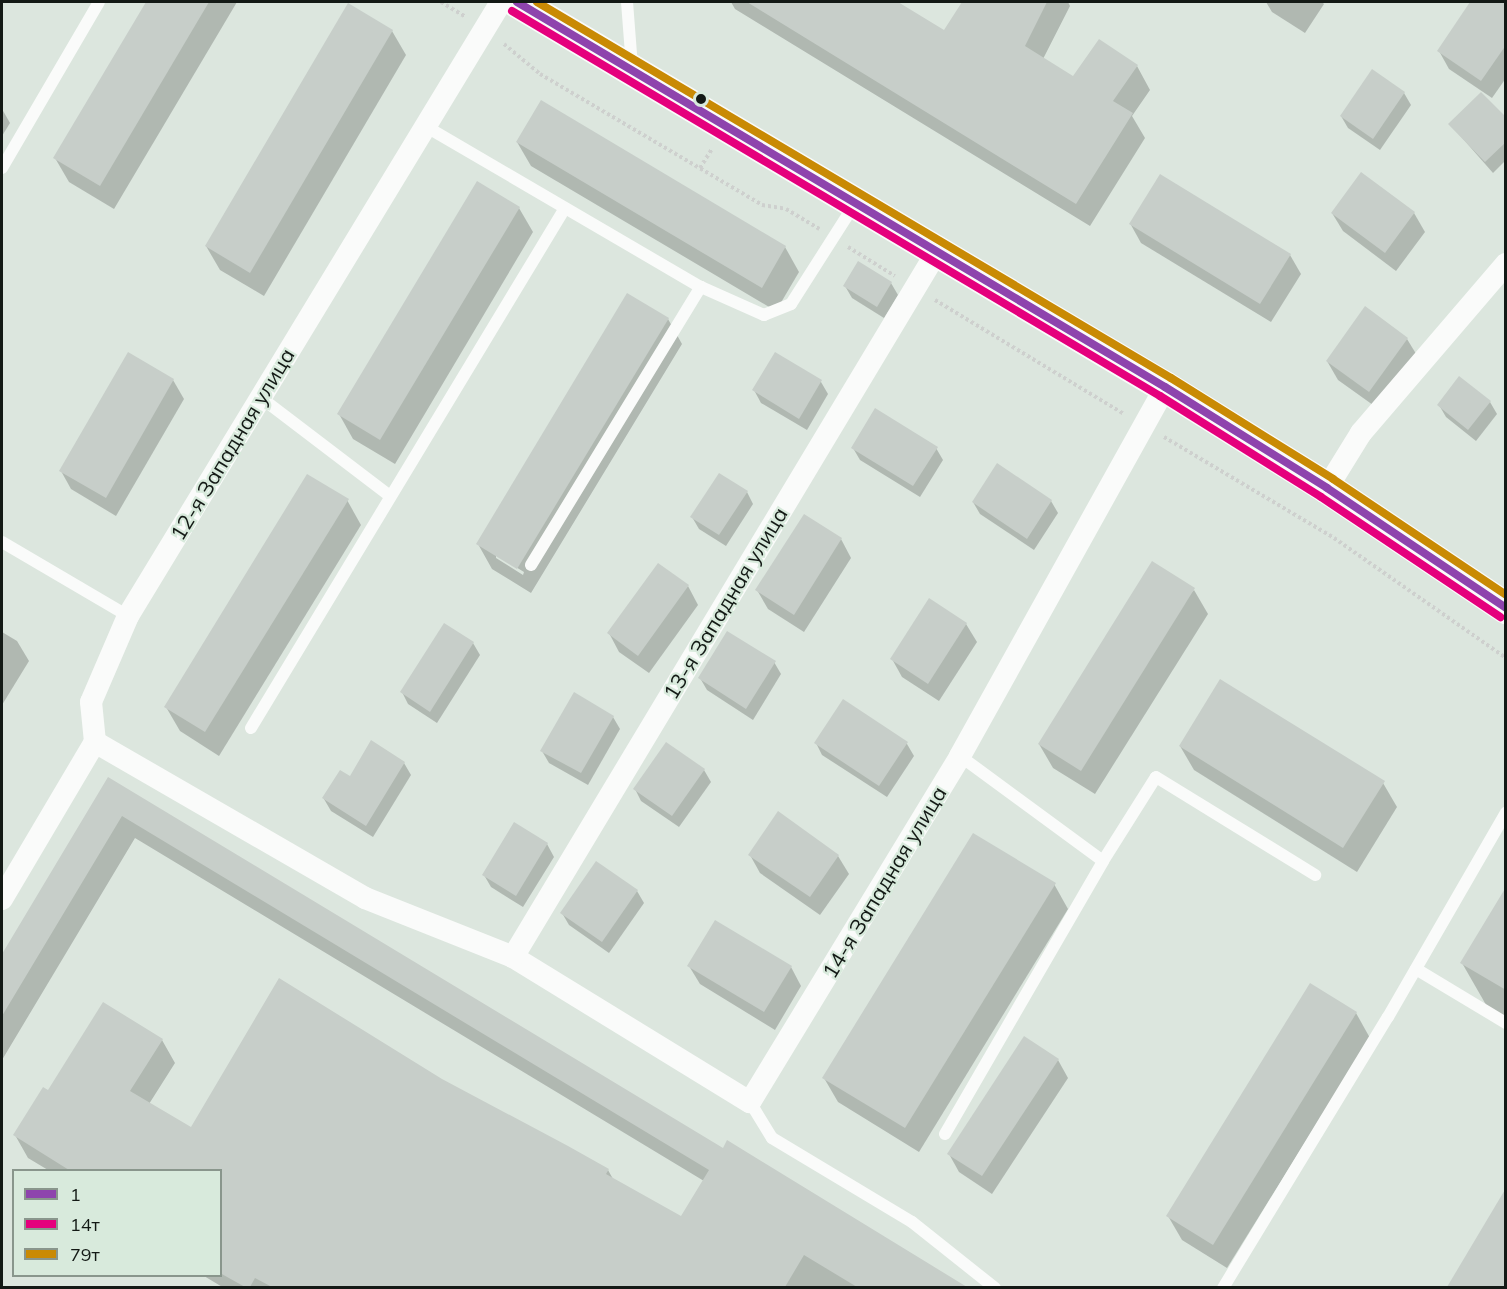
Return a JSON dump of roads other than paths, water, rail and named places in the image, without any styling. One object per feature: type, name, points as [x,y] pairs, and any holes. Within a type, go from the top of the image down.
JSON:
[{"type":"street","name":"12-я Западная улица","points":[[95,742],[91,702],[128,616],[501,2]]},
{"type":"street","points":[[517,2],[857,201],[1165,387],[1327,488],[1506,608]]},
{"type":"street","name":"13-я Западная улица","points":[[513,957],[938,250]]},
{"type":"street","points":[[1327,488],[1361,433],[1506,264]]},
{"type":"street","name":"14-я Западная улица","points":[[750,1102],[960,756],[1165,387]]},
{"type":"street","points":[[2,899],[95,742],[365,898],[513,957],[750,1102]]},
{"type":"lane","points":[[2,168],[99,2]]},
{"type":"lane","points":[[627,2],[632,69]]},
{"type":"lane","points":[[425,126],[701,287],[764,315],[791,304],[857,201]]},
{"type":"lane","points":[[251,728],[565,208]]},
{"type":"lane","points":[[531,565],[701,287]]},
{"type":"lane","points":[[260,397],[390,496]]},
{"type":"lane","points":[[2,542],[128,616]]},
{"type":"lane","points":[[960,756],[1103,861]]},
{"type":"lane","points":[[945,1134],[1103,861],[1156,777],[1315,875]]},
{"type":"lane","points":[[1223,1287],[1416,969],[1506,813]]},
{"type":"lane","points":[[1416,969],[1506,1023]]},
{"type":"lane","points":[[750,1102],[772,1138],[912,1222],[995,1287]]}]
